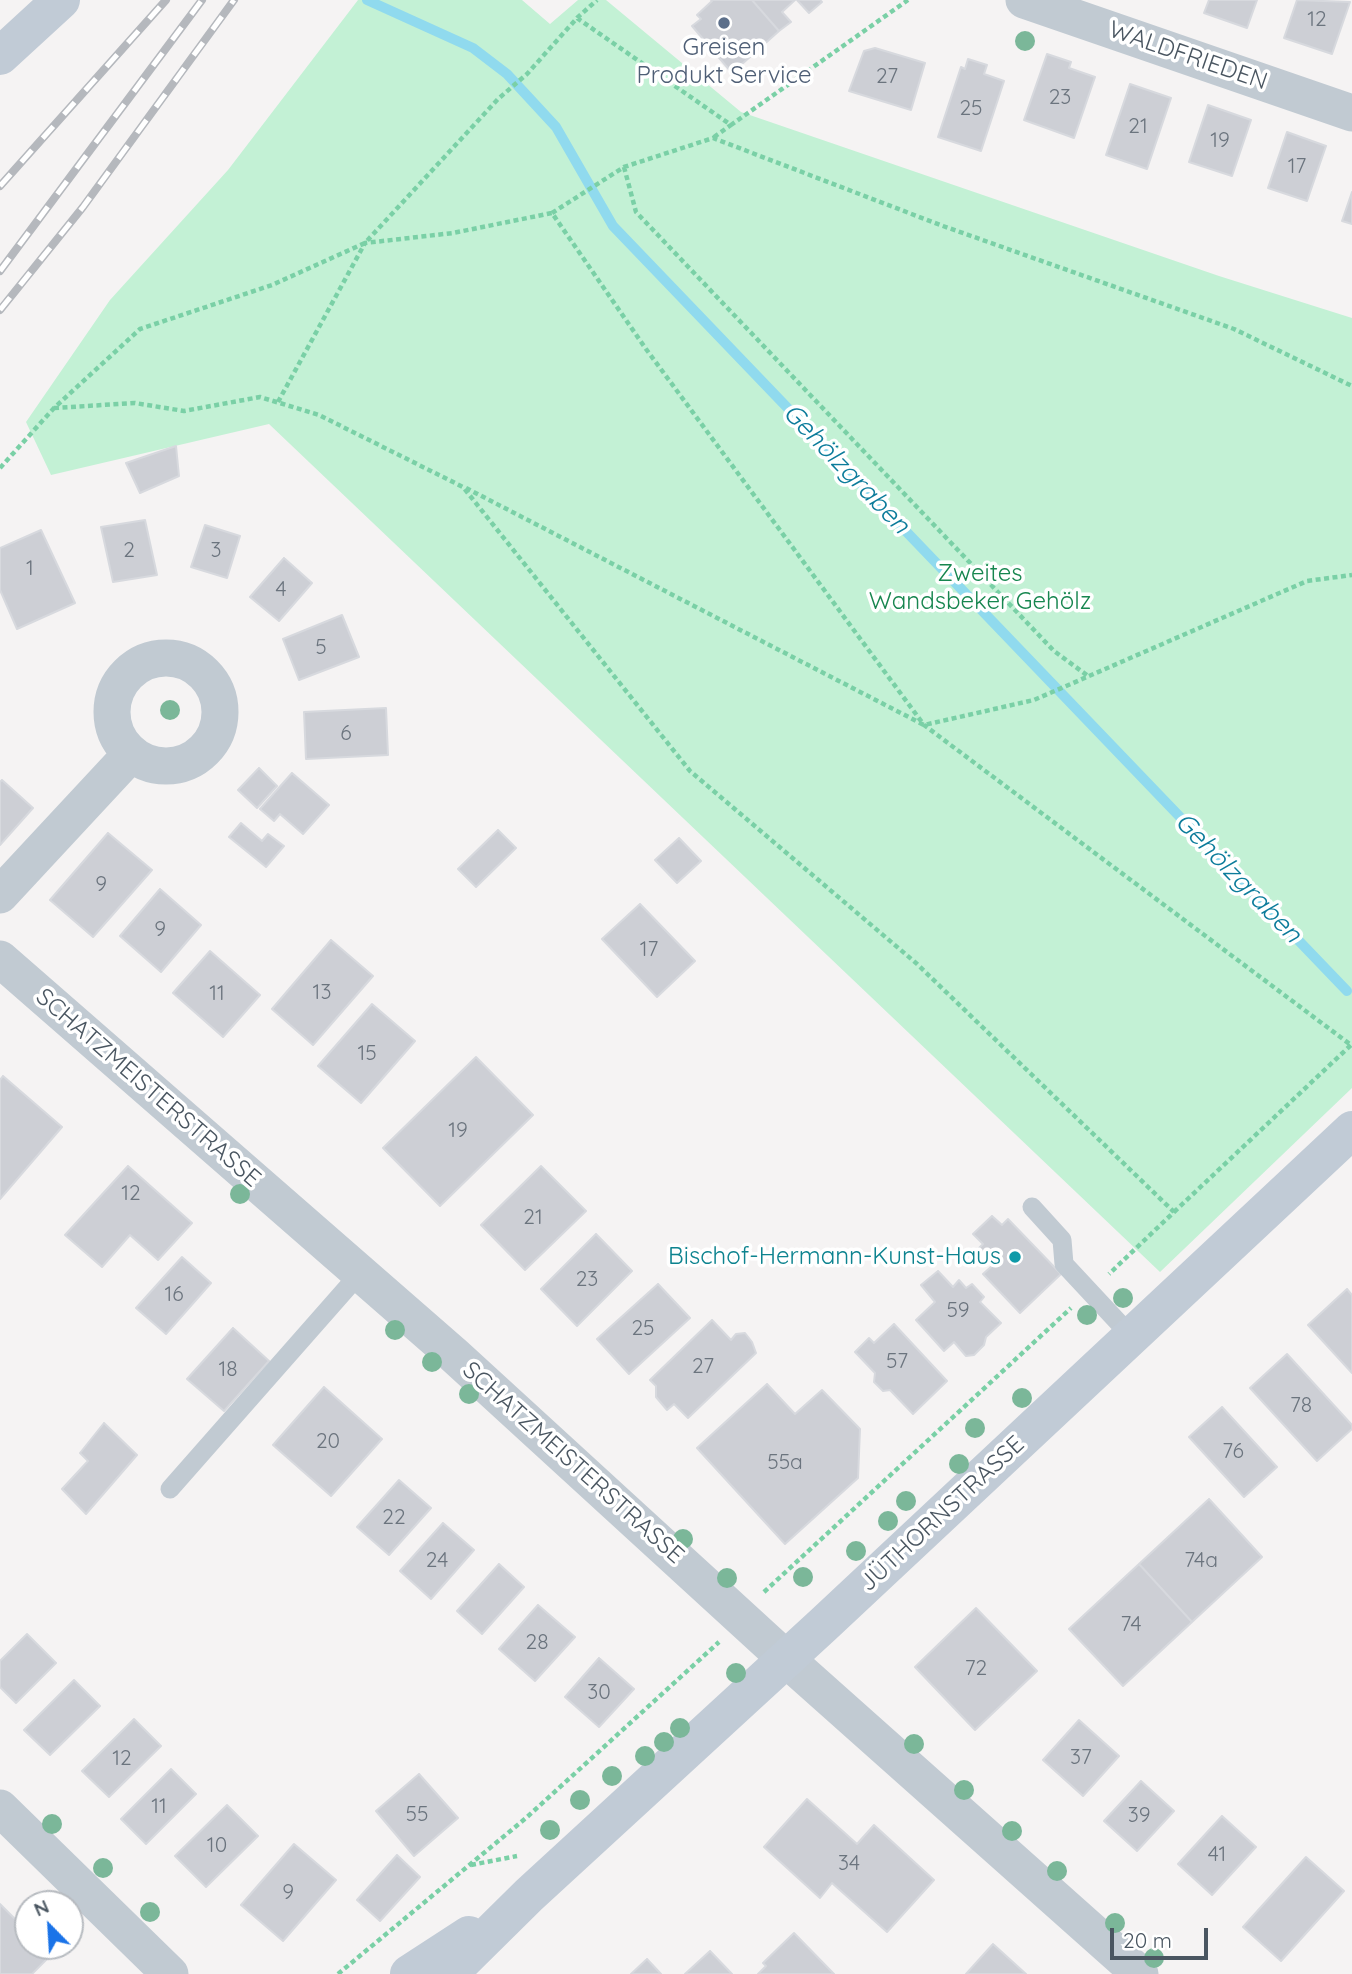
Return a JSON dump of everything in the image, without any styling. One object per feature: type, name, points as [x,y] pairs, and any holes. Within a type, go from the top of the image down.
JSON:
[{"type":"street","points":[[0,56],[61,0]]},
{"type":"street","name":"WALDFRIEDEN","points":[[1024,0],[1352,113]]},
{"type":"street","points":[[0,895],[131,754]]},
{"type":"street","name":"SCHATZMEISTERSTRASSE","points":[[1,962],[454,1355],[785,1658],[1140,1974]]},
{"type":"street","name":"JÜTHORNSTRASSE","points":[[449,1974],[529,1895],[1352,1130]]},
{"type":"street","points":[[0,1808],[170,1974]]},
{"type":"street","name":"JÜTHORNSTRASSE","points":[[409,1974],[529,1895]]},
{"type":"lane","points":[[1032,1207],[1062,1240],[1064,1264],[1132,1337]]},
{"type":"lane","points":[[170,1489],[360,1272]]},
{"type":"path","points":[[278,402],[365,243],[498,99],[527,74],[577,18],[597,0]]},
{"type":"path","points":[[0,468],[54,408],[140,329],[272,285],[365,243],[453,233],[552,213],[624,167],[713,138],[908,0]]},
{"type":"path","points":[[577,18],[731,125]]},
{"type":"path","points":[[713,138],[943,226],[1234,329],[1352,386]]},
{"type":"path","points":[[624,167],[636,212],[1054,651],[1088,676]]},
{"type":"path","points":[[552,213],[646,349],[924,725]]},
{"type":"path","points":[[54,408],[135,403],[184,411],[260,397],[320,415],[924,725],[1352,1045],[767,1588],[743,1619],[526,1818],[338,1974]]},
{"type":"path","points":[[463,487],[690,771],[916,963],[1174,1212]]},
{"type":"path","points":[[924,725],[1034,700],[1307,581],[1352,575]]},
{"type":"green space","name":"Zweites Wandsbeker Gehölz","points":[[358,0],[522,0],[550,24],[578,0],[606,0],[741,112],[1219,276],[1352,318],[1352,1088],[1160,1272],[269,424],[51,475],[26,422],[110,300],[228,170]]},
{"type":"building","points":[[711,0],[752,0],[779,31],[732,73],[692,26],[701,19],[697,15]]},
{"type":"building","points":[[752,0],[795,0],[782,12],[791,22],[779,31]]},
{"type":"building","points":[[797,0],[820,0],[822,2],[809,13]]},
{"type":"building","points":[[1209,0],[1257,0],[1247,28],[1204,13]]},
{"type":"building","points":[[1297,0],[1350,2],[1332,54],[1284,38]]},
{"type":"building","points":[[875,48],[925,63],[911,110],[849,91],[864,51]]},
{"type":"building","points":[[1047,54],[1071,62],[1069,68],[1095,77],[1074,138],[1024,120]]},
{"type":"building","points":[[968,59],[987,65],[984,74],[1004,81],[981,151],[938,137],[961,67],[965,69]]},
{"type":"building","points":[[1130,84],[1171,98],[1147,169],[1106,155]]},
{"type":"building","points":[[1208,105],[1251,120],[1232,176],[1189,162]]},
{"type":"building","points":[[1287,132],[1326,146],[1307,201],[1268,188]]},
{"type":"building","points":[[1352,192],[1352,224],[1342,221]]},
{"type":"building","points":[[176,446],[179,476],[140,493],[126,463]]},
{"type":"building","points":[[145,520],[157,575],[113,582],[101,527]]},
{"type":"building","points":[[205,525],[240,536],[227,578],[191,567]]},
{"type":"building","points":[[41,530],[75,603],[17,629],[0,590],[0,548]]},
{"type":"building","points":[[284,558],[312,583],[279,621],[250,597]]},
{"type":"building","points":[[342,615],[359,657],[299,680],[283,639]]},
{"type":"building","points":[[386,708],[388,755],[306,759],[304,712]]},
{"type":"building","points":[[259,768],[277,786],[257,808],[238,790]]},
{"type":"building","points":[[292,773],[329,805],[303,834],[280,814],[274,821],[260,809]]},
{"type":"building","points":[[2,780],[33,808],[0,845],[0,782]]},
{"type":"building","points":[[241,823],[262,841],[268,834],[284,846],[266,867],[229,837]]},
{"type":"building","points":[[498,830],[516,848],[476,887],[458,869]]},
{"type":"building","points":[[108,833],[152,870],[93,937],[50,900]]},
{"type":"building","points":[[679,838],[701,861],[677,883],[655,860]]},
{"type":"building","points":[[160,889],[201,925],[161,972],[120,936]]},
{"type":"building","points":[[640,904],[695,961],[657,997],[602,939]]},
{"type":"building","points":[[331,940],[373,976],[313,1045],[272,1009]]},
{"type":"building","points":[[210,951],[260,995],[223,1037],[173,993]]},
{"type":"building","points":[[372,1004],[415,1041],[361,1103],[318,1066]]},
{"type":"building","points":[[476,1057],[533,1115],[440,1206],[383,1148]]},
{"type":"building","points":[[3,1076],[62,1127],[0,1199],[0,1080]]},
{"type":"building","points":[[128,1166],[192,1223],[158,1260],[130,1235],[102,1267],[65,1235]]},
{"type":"building","points":[[541,1166],[586,1211],[525,1270],[481,1225]]},
{"type":"building","name":"Bischof-Hermann-Kunst-Haus","points":[[992,1216],[1002,1225],[1008,1219],[1061,1274],[1020,1313],[983,1274],[993,1265],[978,1249],[983,1244],[973,1234]]},
{"type":"building","points":[[596,1234],[632,1271],[577,1326],[541,1289]]},
{"type":"building","points":[[182,1257],[211,1283],[166,1334],[136,1308]]},
{"type":"building","points":[[938,1271],[953,1287],[959,1280],[966,1288],[972,1284],[984,1297],[980,1302],[1001,1323],[986,1337],[984,1345],[974,1355],[966,1356],[954,1342],[944,1351],[916,1320],[935,1302],[921,1285]]},
{"type":"building","points":[[658,1284],[690,1318],[629,1374],[597,1339]]},
{"type":"building","points":[[1347,1289],[1352,1295],[1352,1373],[1308,1325]]},
{"type":"building","points":[[712,1320],[731,1340],[736,1334],[745,1333],[756,1353],[688,1418],[674,1404],[667,1410],[656,1397],[656,1386],[650,1380]]},
{"type":"building","points":[[894,1324],[947,1381],[913,1414],[890,1390],[883,1391],[874,1382],[875,1373],[855,1352],[869,1338],[874,1343]]},
{"type":"building","points":[[233,1328],[269,1361],[224,1411],[187,1379]]},
{"type":"building","points":[[1287,1354],[1352,1425],[1352,1429],[1317,1461],[1250,1388]]},
{"type":"building","points":[[767,1384],[795,1414],[822,1390],[860,1429],[858,1478],[785,1544],[697,1448]]},
{"type":"building","points":[[324,1387],[382,1439],[331,1496],[273,1445]]},
{"type":"building","points":[[1222,1407],[1277,1467],[1244,1497],[1189,1437]]},
{"type":"building","points":[[104,1423],[137,1455],[86,1514],[62,1489],[88,1461],[80,1453]]},
{"type":"building","points":[[399,1480],[431,1508],[389,1555],[357,1527]]},
{"type":"building","points":[[1209,1499],[1262,1557],[1192,1622],[1139,1564]]},
{"type":"building","points":[[443,1523],[474,1550],[431,1599],[400,1571]]},
{"type":"building","points":[[499,1564],[524,1587],[482,1634],[457,1611]]},
{"type":"building","points":[[1139,1564],[1192,1622],[1123,1686],[1069,1629]]},
{"type":"building","points":[[538,1605],[575,1637],[535,1681],[499,1649]]},
{"type":"building","points":[[976,1608],[1037,1671],[975,1730],[915,1667]]},
{"type":"building","points":[[27,1634],[56,1663],[16,1703],[0,1687],[0,1661]]},
{"type":"building","points":[[599,1658],[634,1689],[599,1727],[565,1697]]},
{"type":"building","points":[[74,1680],[100,1706],[50,1755],[24,1730]]},
{"type":"building","points":[[134,1719],[161,1746],[109,1797],[82,1771]]},
{"type":"building","points":[[1079,1720],[1119,1756],[1083,1796],[1043,1760]]},
{"type":"building","points":[[171,1769],[196,1794],[146,1844],[121,1819]]},
{"type":"building","points":[[419,1774],[458,1818],[414,1856],[376,1811]]},
{"type":"building","points":[[1141,1781],[1174,1811],[1137,1851],[1104,1821]]},
{"type":"building","points":[[807,1799],[857,1844],[874,1825],[934,1880],[887,1932],[832,1883],[820,1898],[764,1847]]},
{"type":"building","points":[[227,1805],[258,1836],[206,1887],[175,1856]]},
{"type":"building","points":[[1222,1816],[1256,1847],[1212,1895],[1178,1864]]},
{"type":"building","points":[[294,1844],[336,1880],[283,1941],[241,1905]]},
{"type":"building","points":[[397,1855],[420,1877],[380,1921],[357,1900]]},
{"type":"building","points":[[1306,1857],[1344,1891],[1281,1961],[1243,1927]]},
{"type":"building","points":[[0,1904],[14,1918],[14,1960],[46,1960],[32,1974],[0,1974]]},
{"type":"building","points":[[794,1933],[834,1974],[758,1974],[766,1966],[763,1963]]},
{"type":"building","points":[[993,1944],[1026,1974],[966,1974]]},
{"type":"building","points":[[710,1951],[732,1974],[685,1974]]},
{"type":"building","points":[[647,1959],[661,1974],[631,1974]]},
{"type":"waterway","name":"Gehölzgraben","points":[[367,0],[473,48],[507,74],[556,127],[613,226],[1347,991]]},
{"type":"railway","points":[[0,186],[166,0]]},
{"type":"railway","points":[[0,271],[202,0]]},
{"type":"railway","points":[[0,310],[83,207],[234,0]]},
{"type":"place","name":"Greisen Produkt Service","points":[[724,23]]},
{"type":"place","name":"Bischof-Hermann-Kunst-Haus","points":[[1015,1257]]}]
